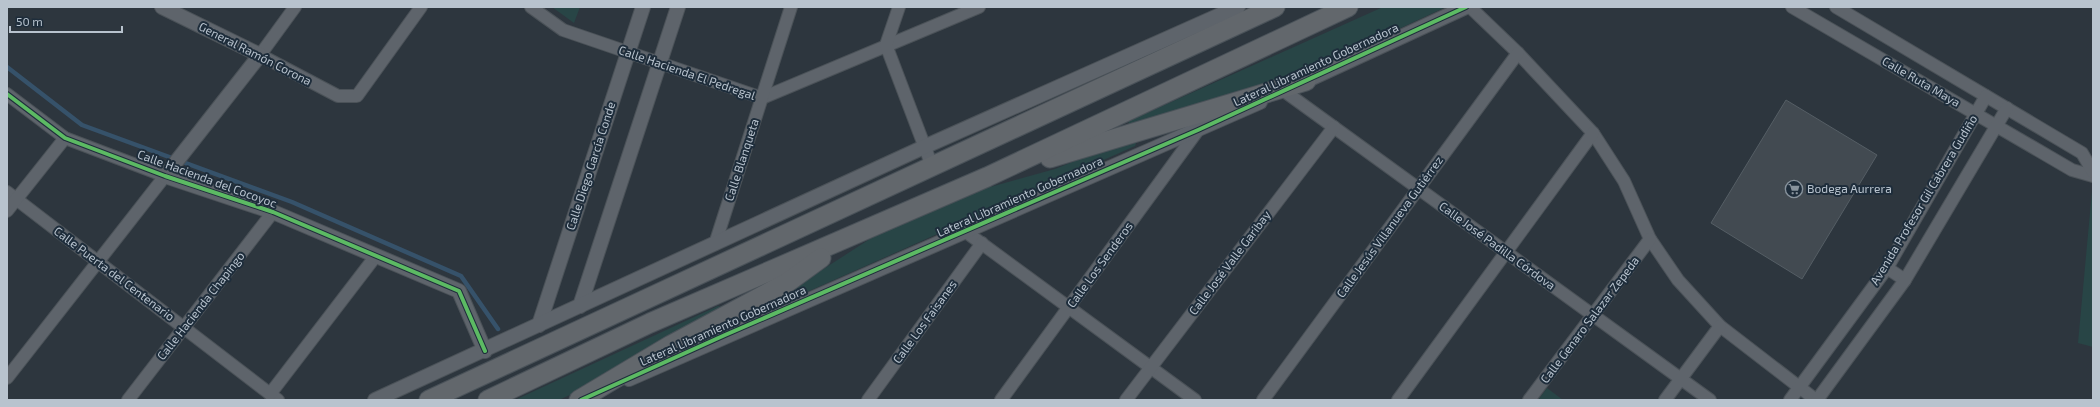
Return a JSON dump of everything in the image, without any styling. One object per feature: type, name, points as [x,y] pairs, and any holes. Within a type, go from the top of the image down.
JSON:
[{"type":"highway","points":[[429,400],[1275,7]]},
{"type":"highway","points":[[488,400],[650,324],[987,177],[1348,7]]},
{"type":"highway","points":[[987,177],[1306,81]]},
{"type":"highway","points":[[580,400],[671,345],[788,282],[856,233]]},
{"type":"street","name":"General Ramón Corona","points":[[162,7],[260,55],[338,96],[349,97],[357,96],[421,7]]},
{"type":"street","points":[[7,378],[260,55],[295,7]]},
{"type":"street","name":"Calle Hacienda El Pedregal","points":[[531,7],[563,30],[762,98],[979,7]]},
{"type":"street","name":"Calle Diego García Conde","points":[[539,325],[643,7]]},
{"type":"street","points":[[580,306],[678,7]]},
{"type":"street","name":"Calle Blanqueta","points":[[715,244],[791,7]]},
{"type":"street","points":[[899,7],[886,45],[932,166]]},
{"type":"street","points":[[375,400],[485,351],[924,147],[1238,7]]},
{"type":"street","name":"Lateral Libramiento Gobernadora","points":[[580,400],[725,335],[966,232],[1198,130],[1466,7]]},
{"type":"street","points":[[1470,7],[1518,53],[1593,133],[1624,181],[1650,239],[1678,280],[1720,326],[1816,400]]},
{"type":"street","name":"Calle Ruta Maya","points":[[1792,7],[2072,170],[2093,176]]},
{"type":"street","name":"Calle Ruta Maya","points":[[1836,7],[2082,153],[2093,172]]},
{"type":"street","name":"Calle Jesús Villanueva Gutiérrez","points":[[1263,400],[1518,53]]},
{"type":"street","name":"Calle José Padilla Córdova","points":[[1284,91],[1710,400]]},
{"type":"street","name":"Calle Hacienda del Cocoyoc","points":[[7,94],[65,138],[169,171],[273,212],[375,257],[459,291],[485,351]]},
{"type":"street","name":"Avenida Profesor Gil Cabrera Gudiño","points":[[1790,400],[1887,268],[1986,96]]},
{"type":"street","name":"Avenida Profesor Gil Cabrera Gudiño","points":[[1816,400],[1905,280],[2007,108]]},
{"type":"street","name":"Calle José Valle Garibay","points":[[1126,400],[1334,127]]},
{"type":"street","name":"Calle Los Senderos","points":[[1002,400],[1198,130]]},
{"type":"street","points":[[1398,400],[1593,133]]},
{"type":"street","points":[[7,211],[12,196],[65,138]]},
{"type":"street","name":"Calle Puerta del Centenario","points":[[12,196],[274,397]]},
{"type":"street","name":"Calle Hacienda Chapingo","points":[[128,400],[273,212]]},
{"type":"street","points":[[966,232],[1196,400]]},
{"type":"street","name":"Calle Genaro Salazar Zepeda","points":[[1529,400],[1650,239]]},
{"type":"street","name":"Calle Los Faisanes","points":[[868,400],[982,243]]},
{"type":"street","points":[[274,397],[375,257]]},
{"type":"street","points":[[1887,268],[1905,280]]},
{"type":"street","points":[[1666,400],[1720,326]]},
{"type":"green space","points":[[552,7],[580,7],[574,23]]},
{"type":"green space","points":[[1383,7],[1446,7],[1300,75],[1128,127],[1129,121]]},
{"type":"green space","points":[[1132,138],[1137,141],[1135,146],[733,325],[729,323],[805,281],[890,226],[976,191],[1055,169]]},
{"type":"green space","points":[[2092,191],[2093,192],[2093,347],[2078,343]]},
{"type":"green space","points":[[718,306],[724,308],[583,389],[559,400],[515,400]]},
{"type":"green space","points":[[1547,388],[1563,400],[1538,400]]},
{"type":"building","name":"Bodega Aurrera","points":[[1786,100],[1877,155],[1802,279],[1711,223]]},
{"type":"waterway","points":[[7,67],[82,125],[292,202],[461,276],[498,329]]},
{"type":"cycle path","points":[[581,400],[725,335],[1198,130],[1466,7]]},
{"type":"cycle path","points":[[7,94],[65,138],[165,176],[273,212],[459,291],[485,351]]},
{"type":"place","name":"Bodega Aurrera","points":[[1794,189]]}]
